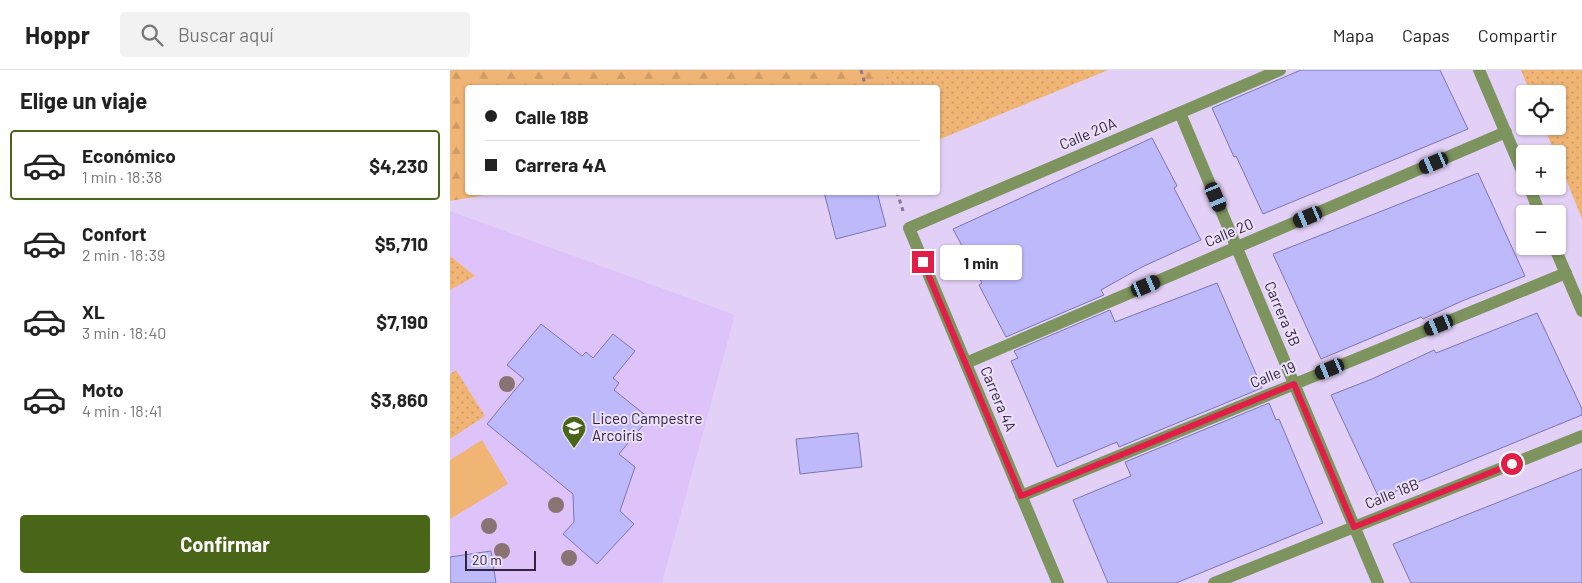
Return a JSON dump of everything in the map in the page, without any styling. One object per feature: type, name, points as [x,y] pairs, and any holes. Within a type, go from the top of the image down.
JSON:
[{"type":"street","name":"Calle 20A","points":[[909,228],[1280,70]]},
{"type":"street","points":[[1479,70],[1516,156]]},
{"type":"street","name":"Carrera 3B","points":[[1180,113],[1378,583]]},
{"type":"street","name":"Calle 20","points":[[966,363],[1506,132]]},
{"type":"street","name":"Carrera 4A","points":[[909,228],[1058,583]]},
{"type":"street","points":[[1558,255],[1582,311]]},
{"type":"street","name":"Calle 19","points":[[1021,496],[1566,273]]},
{"type":"street","name":"Calle 18B","points":[[1214,583],[1582,436]]},
{"type":"path","points":[[861,70],[865,85]]},
{"type":"shaded area","name":"Liceo Campestre Arcoiris","points":[[450,211],[735,315],[662,583],[450,583]]},
{"type":"green space","points":[[450,70],[883,70],[886,85],[465,85],[465,195],[485,195],[450,201]]},
{"type":"green space","points":[[883,70],[1108,70],[940,139],[940,85],[886,85]]},
{"type":"green space","points":[[1521,70],[1582,70],[1582,219],[1566,179],[1566,145],[1551,145],[1548,135],[1566,135],[1566,85],[1527,85]]},
{"type":"green space","points":[[450,256],[475,276],[450,290]]},
{"type":"green space","points":[[456,370],[485,416],[450,439],[450,374]]},
{"type":"green space","points":[[482,440],[508,484],[450,519],[450,460]]},
{"type":"building","points":[[1301,70],[1440,70],[1468,129],[1263,214],[1212,108]]},
{"type":"building","points":[[1152,138],[1177,186],[1174,188],[1201,240],[1142,267],[1101,290],[1104,295],[1006,337],[979,285],[982,283],[953,229]]},
{"type":"building","points":[[1478,173],[1525,276],[1321,359],[1273,254]]},
{"type":"building","points":[[825,195],[878,195],[886,226],[836,239]]},
{"type":"building","points":[[1217,283],[1262,388],[1119,447],[1117,442],[1057,467],[1011,361],[1018,358],[1014,351],[1110,310],[1115,322]]},
{"type":"building","points":[[1537,313],[1582,409],[1582,415],[1379,498],[1331,395],[1372,379],[1434,350],[1436,353]]},
{"type":"building","points":[[541,324],[582,356],[586,352],[593,358],[613,334],[635,351],[613,378],[619,383],[614,390],[649,418],[619,454],[635,467],[620,511],[634,524],[597,564],[563,534],[574,522],[573,494],[487,424],[524,379],[507,365]]},
{"type":"building","points":[[1269,403],[1276,420],[1279,419],[1323,523],[1176,583],[1108,583],[1073,500],[1131,476],[1125,462]]},
{"type":"building","points":[[858,433],[862,467],[800,474],[796,439]]},
{"type":"building","points":[[1582,469],[1582,583],[1411,583],[1393,544]]},
{"type":"building","points":[[491,551],[496,583],[450,583],[450,557]]},
{"type":"place","name":"Liceo Campestre Arcoiris","points":[[574,449]]},
{"type":"route","points":[[923,262],[1021,496],[1294,384],[1354,527],[1512,464]]}]
